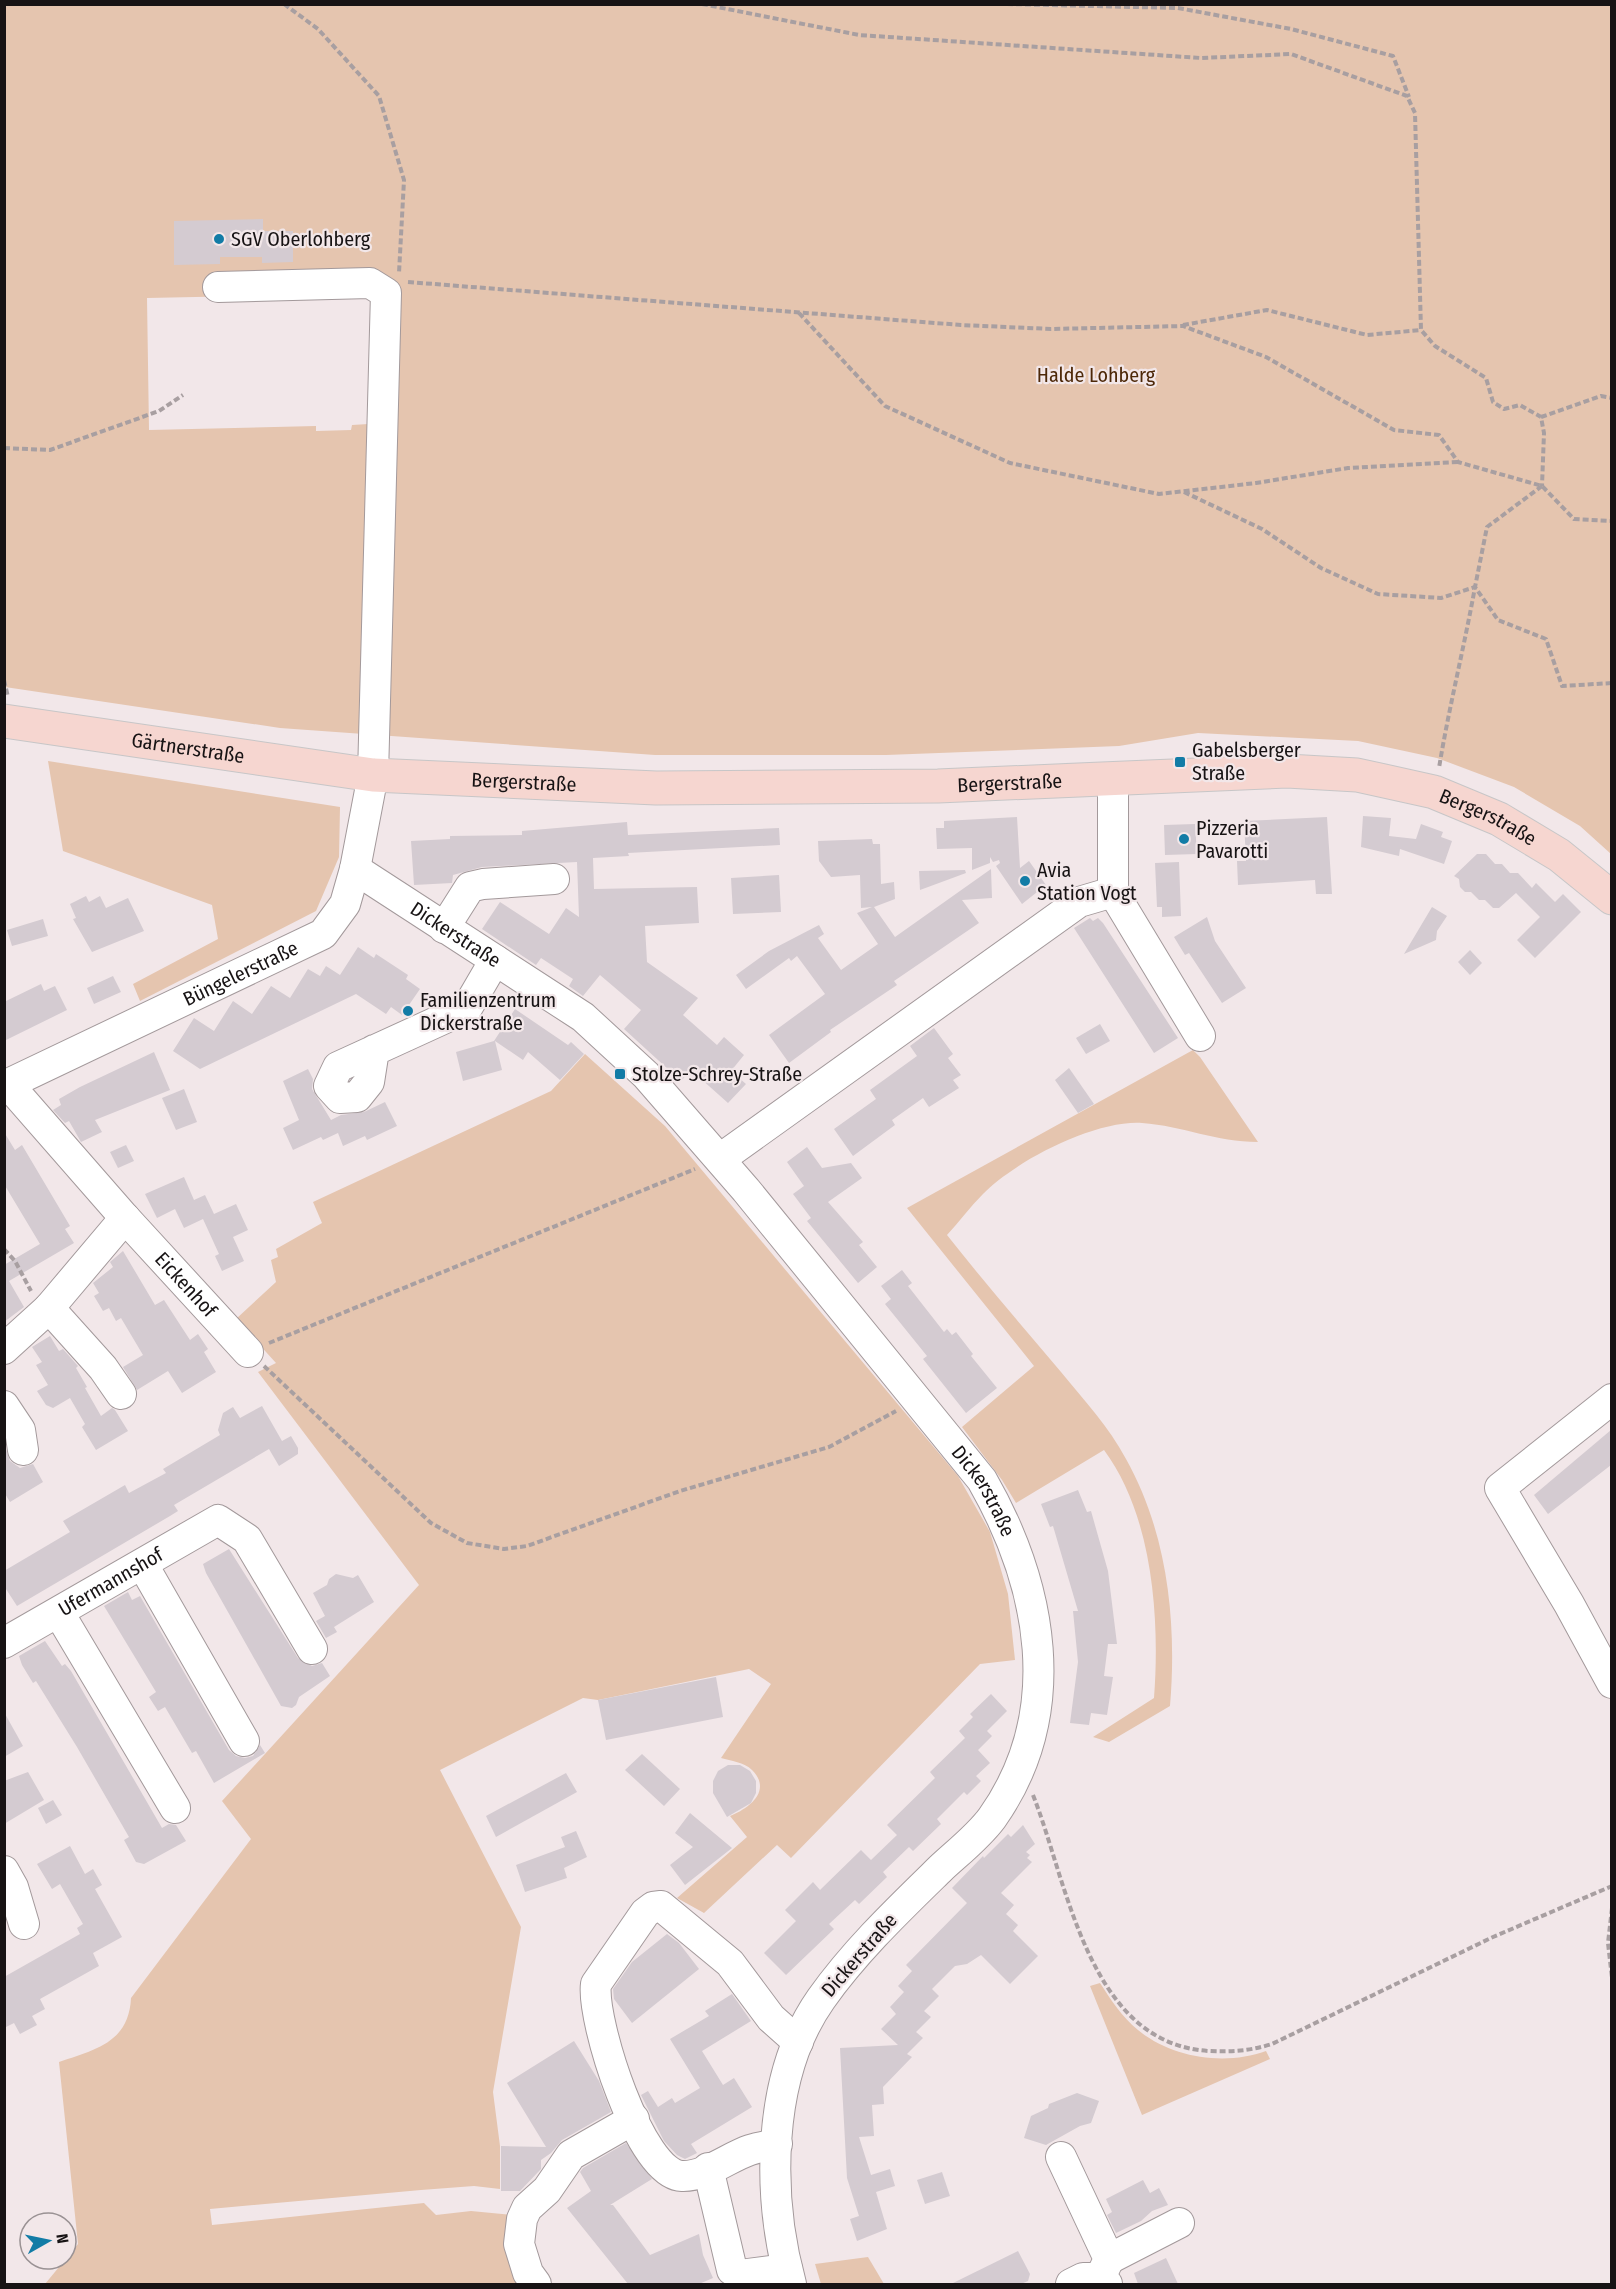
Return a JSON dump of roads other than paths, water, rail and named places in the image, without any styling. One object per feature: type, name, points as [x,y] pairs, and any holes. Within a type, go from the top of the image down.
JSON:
[{"type":"main road","name":"Gärtnerstraße","points":[[4,721],[373,775]]},
{"type":"main road","name":"Bergerstraße","points":[[373,775],[656,788],[938,786],[1320,771],[1388,780],[1434,792],[1499,819],[1529,835],[1578,869],[1611,898]]},
{"type":"street","name":"Büngelerstraße","points":[[6,1085],[323,934],[345,904],[355,869],[373,775],[386,293],[370,283],[218,287]]},
{"type":"street","points":[[1113,779],[1113,892],[1200,1036]]},
{"type":"street","name":"Dickerstraße","points":[[355,869],[583,1017],[646,1075],[720,1159],[915,1401],[982,1480],[1004,1519],[1019,1557],[1030,1597],[1040,1692],[1030,1735],[1012,1783],[991,1819],[858,1953],[820,2000],[798,2042],[786,2086],[777,2144],[776,2209],[789,2277]]},
{"type":"street","points":[[444,928],[470,887],[554,879]]},
{"type":"street","points":[[720,1159],[1079,902],[1113,892]]},
{"type":"street","points":[[374,1050],[467,1008],[495,960]]},
{"type":"street","name":"Eickenhof","points":[[6,1085],[248,1352]]},
{"type":"street","points":[[4,1348],[46,1310],[125,1218]]},
{"type":"street","points":[[46,1310],[103,1368],[121,1394]]},
{"type":"street","points":[[1611,1399],[1500,1488],[1569,1604],[1611,1683]]},
{"type":"street","points":[[4,1406],[20,1430],[23,1450]]},
{"type":"street","name":"Ufermannshof","points":[[4,1643],[218,1520],[247,1539],[312,1649]]},
{"type":"street","points":[[143,1565],[244,1741]]},
{"type":"street","points":[[59,1613],[175,1808]]},
{"type":"street","points":[[4,1871],[13,1887],[24,1924]]},
{"type":"street","points":[[777,2144],[752,2149],[708,2169],[682,2176],[671,2174],[643,2140],[618,2084],[594,1996],[596,1984],[645,1913],[653,1907],[661,1906],[730,1963],[771,2018],[798,2042]]},
{"type":"street","points":[[536,2284],[528,2272],[519,2244],[522,2219],[527,2208],[547,2190],[571,2155],[634,2119]]},
{"type":"street","points":[[1060,2157],[1105,2274]]},
{"type":"street","points":[[708,2169],[728,2262],[732,2270],[728,2280],[789,2277]]},
{"type":"street","points":[[1071,2284],[1083,2278],[1105,2274],[1179,2223]]},
{"type":"place","name":"SGV Oberlohberg","points":[[219,239]]},
{"type":"place","name":"Gabelsberger Straße","points":[[1180,762]]},
{"type":"place","name":"Pizzeria Pavarotti","points":[[1184,839]]},
{"type":"place","name":"Avia Station Vogt","points":[[1025,881]]},
{"type":"place","name":"Familienzentrum Dickerstraße","points":[[408,1011]]},
{"type":"place","name":"Stolze-Schrey-Straße","points":[[620,1074]]},
{"type":"park label","name":"Halde Lohberg","points":[[1096,375]]}]
